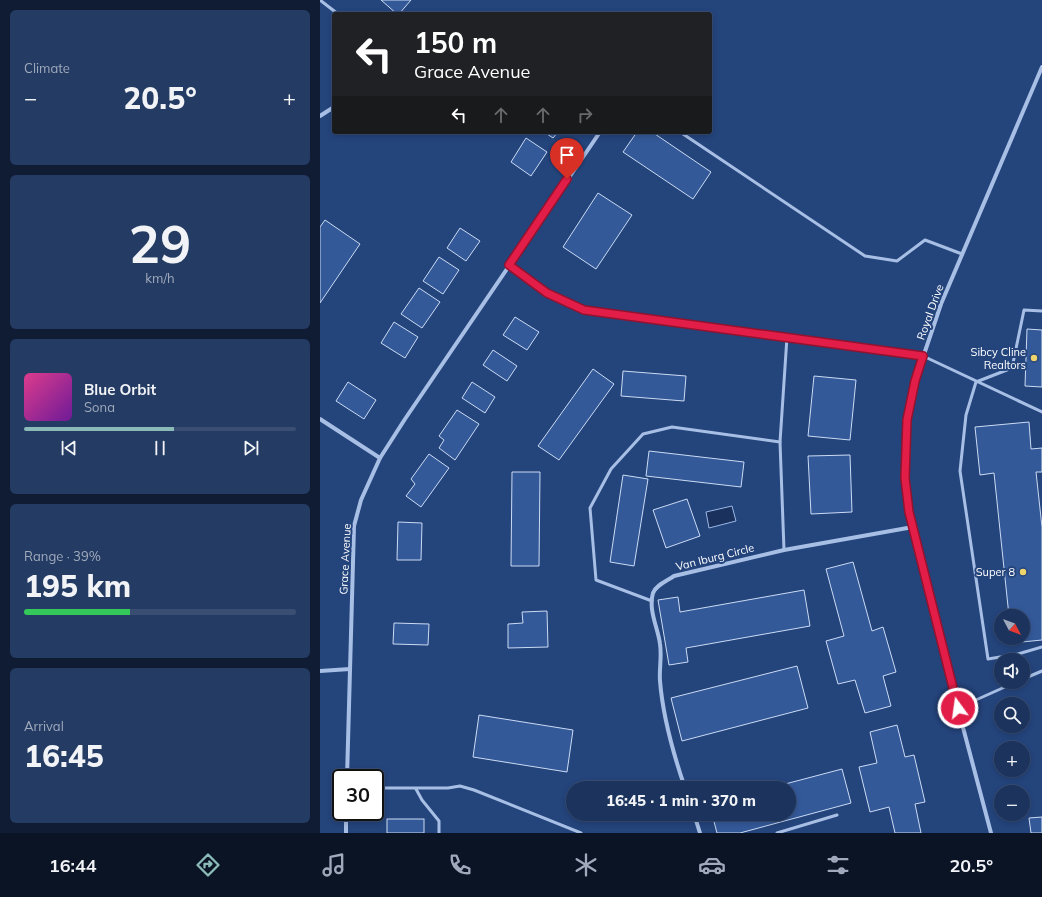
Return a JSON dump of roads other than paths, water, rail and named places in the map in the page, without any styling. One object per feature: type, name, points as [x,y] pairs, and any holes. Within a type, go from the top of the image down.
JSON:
[{"type":"street","name":"Royal Drive","points":[[991,833],[909,512],[905,478],[907,420],[915,381],[941,304],[1042,67]]},
{"type":"street","points":[[320,116],[332,108]]},
{"type":"street","name":"Grace Avenue","points":[[347,769],[354,526],[361,500],[380,458],[599,134]]},
{"type":"street","points":[[509,265],[547,293],[584,310],[923,356]]},
{"type":"street","points":[[320,419],[380,458]]},
{"type":"street","name":"Van Iburg Circle","points":[[652,601],[654,593],[659,586],[674,576],[784,550],[913,527]]},
{"type":"street","points":[[652,601],[652,608],[660,642],[660,680],[666,726],[683,781]]},
{"type":"street","points":[[320,671],[350,669]]},
{"type":"street","points":[[346,821],[346,833]]},
{"type":"street","points":[[696,821],[700,833]]},
{"type":"lane","points":[[320,0],[335,12]]},
{"type":"lane","points":[[683,134],[865,256],[897,261],[925,240],[962,254]]},
{"type":"lane","points":[[976,382],[1012,368],[1024,310],[1042,311]]},
{"type":"lane","points":[[784,550],[780,442],[787,338]]},
{"type":"lane","points":[[923,356],[1042,412]]},
{"type":"lane","points":[[976,382],[966,415],[960,471],[988,659],[1018,654],[1042,647]]},
{"type":"lane","points":[[652,601],[596,580],[590,508],[611,468],[643,434],[672,428],[780,442]]},
{"type":"lane","points":[[1030,676],[1042,671]]},
{"type":"lane","points":[[958,708],[1000,689]]},
{"type":"lane","points":[[384,788],[448,788],[460,786],[474,790],[581,833]]},
{"type":"lane","points":[[416,788],[422,800],[439,821],[440,833]]},
{"type":"lane","points":[[776,833],[837,815]]},
{"type":"water","points":[[732,506],[736,521],[709,528],[706,512]]},
{"type":"place","name":"Sibcy Cline Realtors","points":[[1034,358]]},
{"type":"place","name":"Super 8","points":[[1023,572]]}]
